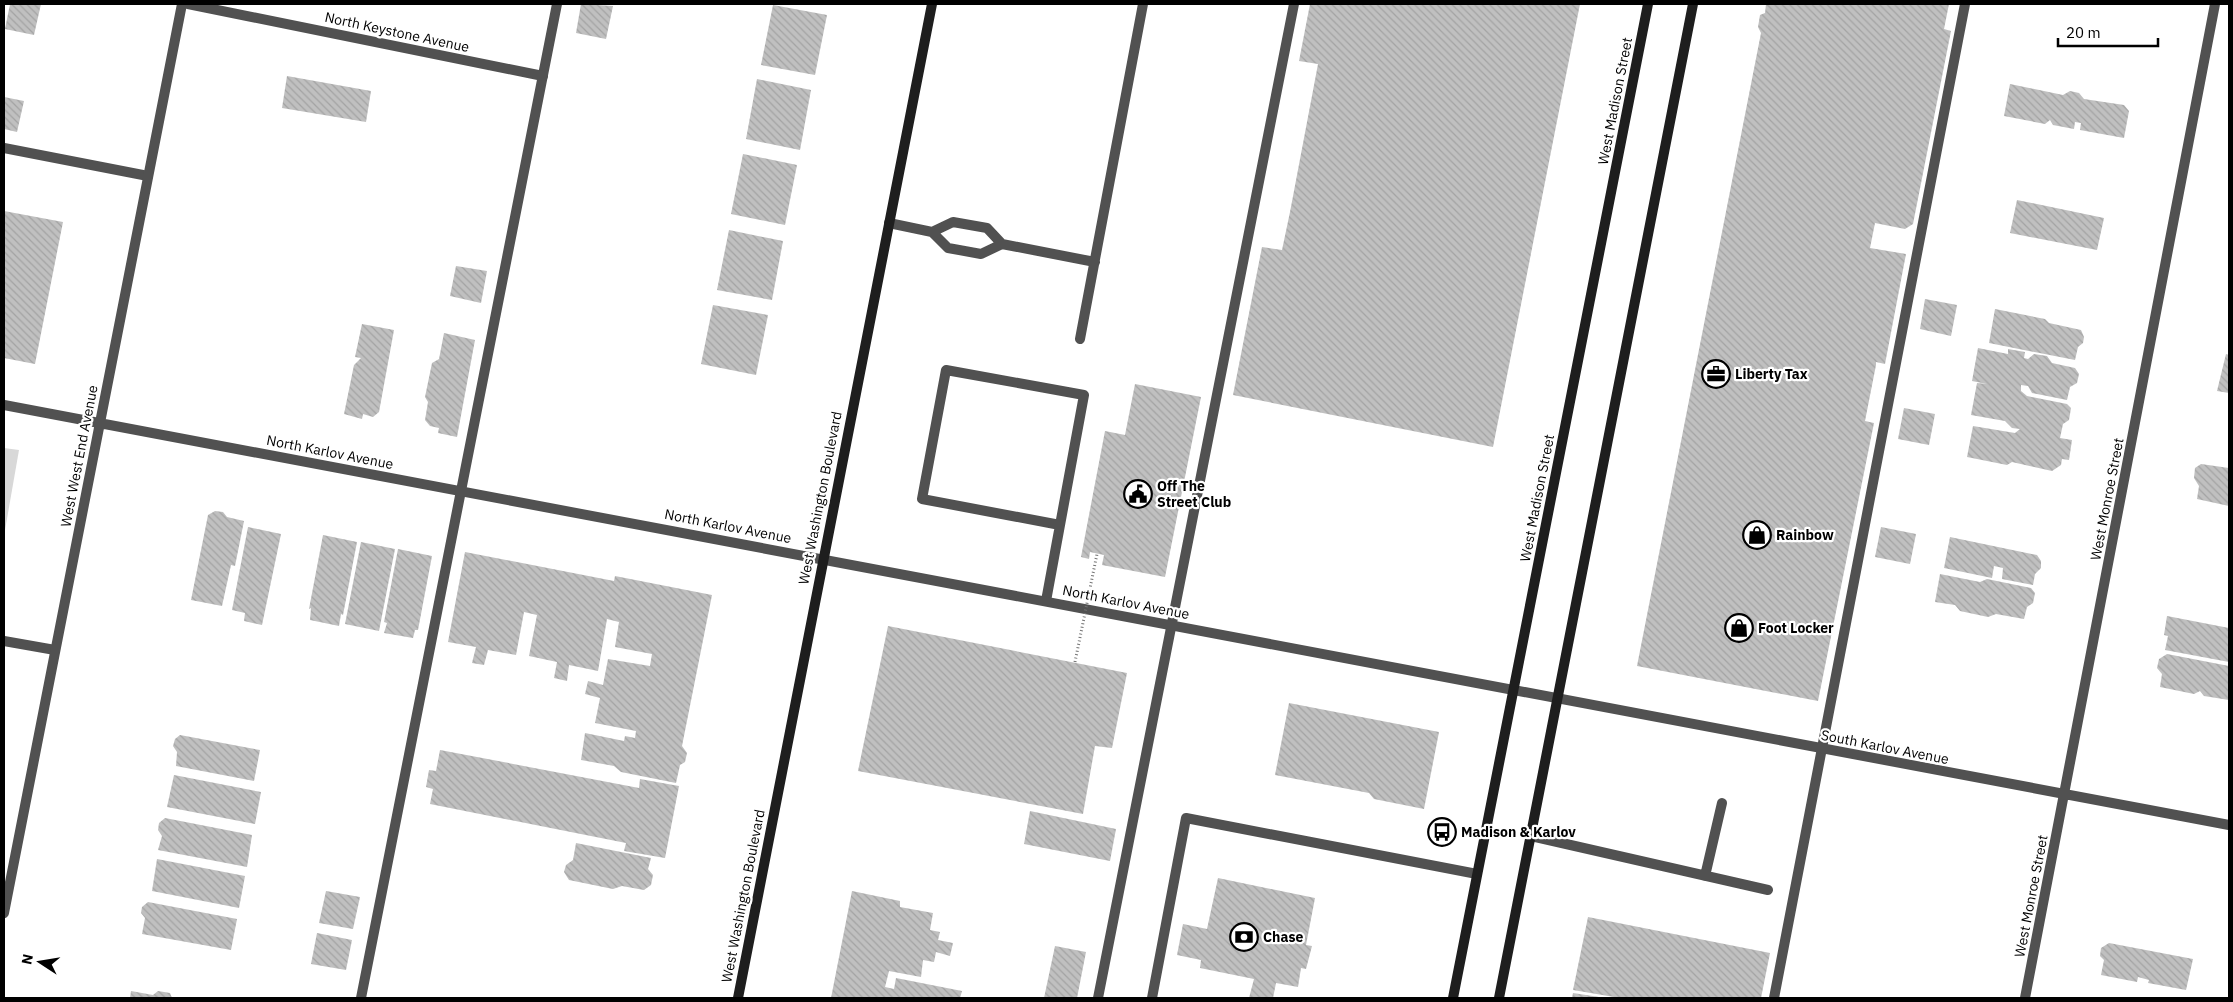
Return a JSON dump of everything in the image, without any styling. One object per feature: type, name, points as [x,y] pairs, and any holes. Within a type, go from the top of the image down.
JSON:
[{"type":"main road","name":"West Washington Boulevard","points":[[738,998],[822,558],[932,4]]},
{"type":"main road","name":"West Madison Street","points":[[1453,998],[1648,4]]},
{"type":"main road","points":[[1499,998],[1693,4]]},
{"type":"street","name":"West West End Avenue","points":[[4,913],[182,4]]},
{"type":"street","name":"North Keystone Avenue","points":[[188,4],[542,76]]},
{"type":"street","points":[[361,998],[557,4]]},
{"type":"street","points":[[1080,339],[1143,4]]},
{"type":"street","points":[[1098,998],[1294,4]]},
{"type":"street","points":[[1774,998],[1965,4]]},
{"type":"street","name":"West Monroe Street","points":[[2025,998],[2215,4]]},
{"type":"street","points":[[4,148],[148,176]]},
{"type":"street","points":[[932,232],[953,222],[987,228],[1002,244],[1095,262]]},
{"type":"street","points":[[889,223],[932,232],[948,248],[981,254],[1002,244]]},
{"type":"street","points":[[1046,601],[1084,395],[946,370],[922,499],[1060,525]]},
{"type":"street","name":"North Karlov Avenue","points":[[4,405],[822,558],[1536,695]]},
{"type":"street","points":[[4,641],[55,650]]},
{"type":"street","name":"South Karlov Avenue","points":[[1536,695],[2229,825]]},
{"type":"street","points":[[1705,876],[1722,803]]},
{"type":"street","points":[[1152,998],[1186,818],[1477,874]]},
{"type":"street","points":[[1530,836],[1768,890]]},
{"type":"path","points":[[1075,662],[1097,554]]},
{"type":"shaded area","points":[[4,448],[19,450],[4,536]]},
{"type":"building","points":[[10,4],[41,4],[34,35],[5,29]]},
{"type":"building","points":[[581,4],[613,6],[606,39],[576,33]]},
{"type":"building","points":[[1310,4],[1580,4],[1493,447],[1233,395],[1262,247],[1282,250],[1290,212],[1318,64],[1299,61]]},
{"type":"building","points":[[1766,4],[1949,4],[1944,29],[1951,31],[1913,224],[1905,229],[1875,223],[1870,248],[1906,254],[1885,364],[1876,362],[1865,421],[1874,423],[1818,701],[1637,666],[1761,33],[1758,27],[1760,15],[1765,13]]},
{"type":"building","points":[[773,5],[827,15],[815,75],[761,65]]},
{"type":"building","points":[[287,76],[371,91],[366,122],[282,108]]},
{"type":"building","points":[[757,79],[811,90],[800,150],[746,139]]},
{"type":"building","points":[[2010,84],[2063,95],[2070,91],[2079,93],[2084,99],[2124,105],[2129,111],[2124,138],[2080,130],[2081,123],[2075,122],[2074,129],[2053,125],[2050,120],[2045,124],[2004,116]]},
{"type":"building","points":[[4,97],[24,101],[17,132],[4,129]]},
{"type":"building","points":[[743,154],[797,165],[785,225],[731,214]]},
{"type":"building","points":[[2017,200],[2104,218],[2097,250],[2010,233]]},
{"type":"building","points":[[4,211],[63,222],[35,364],[4,358]]},
{"type":"building","points":[[729,230],[783,241],[772,300],[717,290]]},
{"type":"building","points":[[456,266],[487,271],[481,303],[450,296]]},
{"type":"building","points":[[1925,299],[1957,305],[1951,336],[1920,329]]},
{"type":"building","points":[[713,305],[768,315],[756,375],[701,364]]},
{"type":"building","points":[[1995,309],[2045,319],[2049,323],[2081,330],[2084,337],[2083,343],[2078,347],[2075,360],[1989,343]]},
{"type":"building","points":[[362,324],[394,330],[379,412],[373,417],[363,414],[362,419],[344,414],[354,365],[361,358],[355,357]]},
{"type":"building","points":[[444,333],[475,340],[457,437],[438,433],[439,428],[430,426],[425,420],[428,402],[425,397],[432,363],[439,359]]},
{"type":"building","points":[[1978,348],[2008,354],[2008,349],[2025,352],[2024,358],[2028,359],[2034,354],[2047,356],[2052,363],[2075,368],[2079,374],[2077,383],[2070,387],[2067,400],[2032,393],[2028,386],[2021,385],[2021,391],[2027,396],[2067,404],[2071,408],[2069,420],[2063,424],[2060,438],[2072,440],[2069,460],[2062,459],[2061,465],[2052,471],[2012,462],[2007,465],[1967,457],[1973,426],[2015,433],[2020,429],[2012,428],[2005,421],[1971,415],[1977,383],[1987,384],[1972,381]]},
{"type":"building","points":[[2226,354],[2229,355],[2229,393],[2217,391]]},
{"type":"building","name":"Off The Street Club","points":[[1135,384],[1201,397],[1165,577],[1102,565],[1104,555],[1090,552],[1089,559],[1081,557],[1105,431],[1125,435]]},
{"type":"building","points":[[1904,408],[1935,414],[1929,445],[1898,439]]},
{"type":"building","points":[[2201,464],[2229,468],[2229,506],[2197,499],[2199,486],[2194,478],[2195,468]]},
{"type":"building","points":[[215,511],[223,512],[227,517],[244,521],[235,566],[231,565],[222,606],[191,600],[208,515]]},
{"type":"building","points":[[248,527],[281,534],[262,625],[244,621],[245,613],[232,610]]},
{"type":"building","points":[[1881,527],[1916,534],[1910,564],[1875,557]]},
{"type":"building","points":[[323,535],[357,542],[343,615],[341,614],[339,626],[310,620],[311,608],[309,609]]},
{"type":"building","points":[[1950,537],[2037,555],[2041,561],[2041,568],[2035,574],[2033,585],[2002,579],[2003,568],[1994,566],[1992,578],[1944,568]]},
{"type":"building","points":[[361,542],[395,549],[379,631],[345,624]]},
{"type":"building","points":[[398,549],[432,556],[418,630],[415,630],[413,638],[384,633],[387,623],[384,622]]},
{"type":"building","points":[[465,552],[614,581],[615,576],[712,595],[682,746],[687,753],[685,762],[680,765],[676,783],[621,772],[614,766],[581,760],[585,733],[624,741],[625,736],[635,738],[636,731],[595,723],[600,698],[585,694],[588,681],[603,685],[608,659],[650,666],[652,654],[615,647],[619,622],[607,619],[598,671],[569,665],[567,681],[554,678],[557,662],[529,656],[537,615],[524,612],[516,655],[488,650],[484,665],[472,663],[476,647],[448,642]]},
{"type":"building","points":[[1940,574],[1980,582],[1987,579],[2031,588],[2035,593],[2033,603],[2027,607],[2024,619],[1996,614],[1988,617],[1960,611],[1955,605],[1935,602]]},
{"type":"building","points":[[2167,616],[2229,628],[2229,662],[2165,650],[2168,636],[2164,635]]},
{"type":"building","points":[[888,626],[1127,673],[1112,748],[1095,746],[1083,814],[858,771]]},
{"type":"building","points":[[2167,654],[2229,666],[2229,700],[2204,696],[2200,691],[2194,694],[2160,687],[2162,674],[2157,668],[2159,659]]},
{"type":"building","points":[[1289,703],[1439,732],[1424,809],[1374,799],[1369,793],[1275,775]]},
{"type":"building","points":[[180,735],[260,750],[254,781],[176,766],[177,752],[173,746],[175,739]]},
{"type":"building","points":[[440,750],[639,788],[640,779],[679,786],[665,858],[624,851],[626,843],[430,804],[433,789],[426,787],[429,770],[436,771]]},
{"type":"building","points":[[174,775],[261,792],[255,824],[167,807]]},
{"type":"building","points":[[1030,811],[1116,829],[1110,861],[1024,844]]},
{"type":"building","points":[[165,818],[252,835],[247,867],[158,850],[162,836],[158,830],[159,823]]},
{"type":"building","points":[[576,843],[651,858],[648,869],[653,875],[651,885],[644,890],[622,886],[613,889],[569,880],[564,872],[566,865],[573,860]]},
{"type":"building","points":[[157,859],[245,876],[239,908],[152,891]]},
{"type":"building","name":"Chase","points":[[1218,878],[1315,898],[1306,945],[1312,946],[1306,969],[1301,968],[1298,987],[1276,983],[1273,998],[1249,998],[1254,979],[1200,968],[1201,960],[1177,955],[1183,924],[1207,929]]},
{"type":"building","points":[[326,891],[360,897],[353,929],[319,923]]},
{"type":"building","points":[[852,891],[900,901],[900,907],[933,913],[930,930],[940,932],[938,940],[953,943],[950,956],[936,952],[934,962],[923,960],[921,977],[889,971],[885,987],[894,989],[896,978],[962,991],[960,998],[831,998]]},
{"type":"building","points":[[148,902],[237,919],[231,950],[142,934],[145,918],[141,913],[142,907]]},
{"type":"building","points":[[1588,917],[1770,953],[1761,998],[1620,998],[1573,990]]},
{"type":"building","points":[[317,933],[352,940],[346,970],[311,964]]},
{"type":"building","points":[[2109,943],[2193,959],[2186,990],[2148,983],[2149,980],[2138,977],[2137,982],[2101,975],[2104,960],[2100,956],[2101,948]]},
{"type":"building","points":[[1055,946],[1086,952],[1077,998],[1044,998]]},
{"type":"building","points":[[131,991],[153,995],[158,991],[170,993],[172,998],[130,998]]},
{"type":"building","points":[[1573,993],[1599,997],[1572,998]]},
{"type":"place","name":"Liberty Tax","points":[[1716,374]]},
{"type":"place","name":"Off The Street Club","points":[[1138,494]]},
{"type":"place","name":"Rainbow","points":[[1757,535]]},
{"type":"place","name":"Foot Locker","points":[[1739,628]]},
{"type":"place","name":"Madison & Karlov","points":[[1442,832]]},
{"type":"place","name":"Chase","points":[[1244,937]]}]
